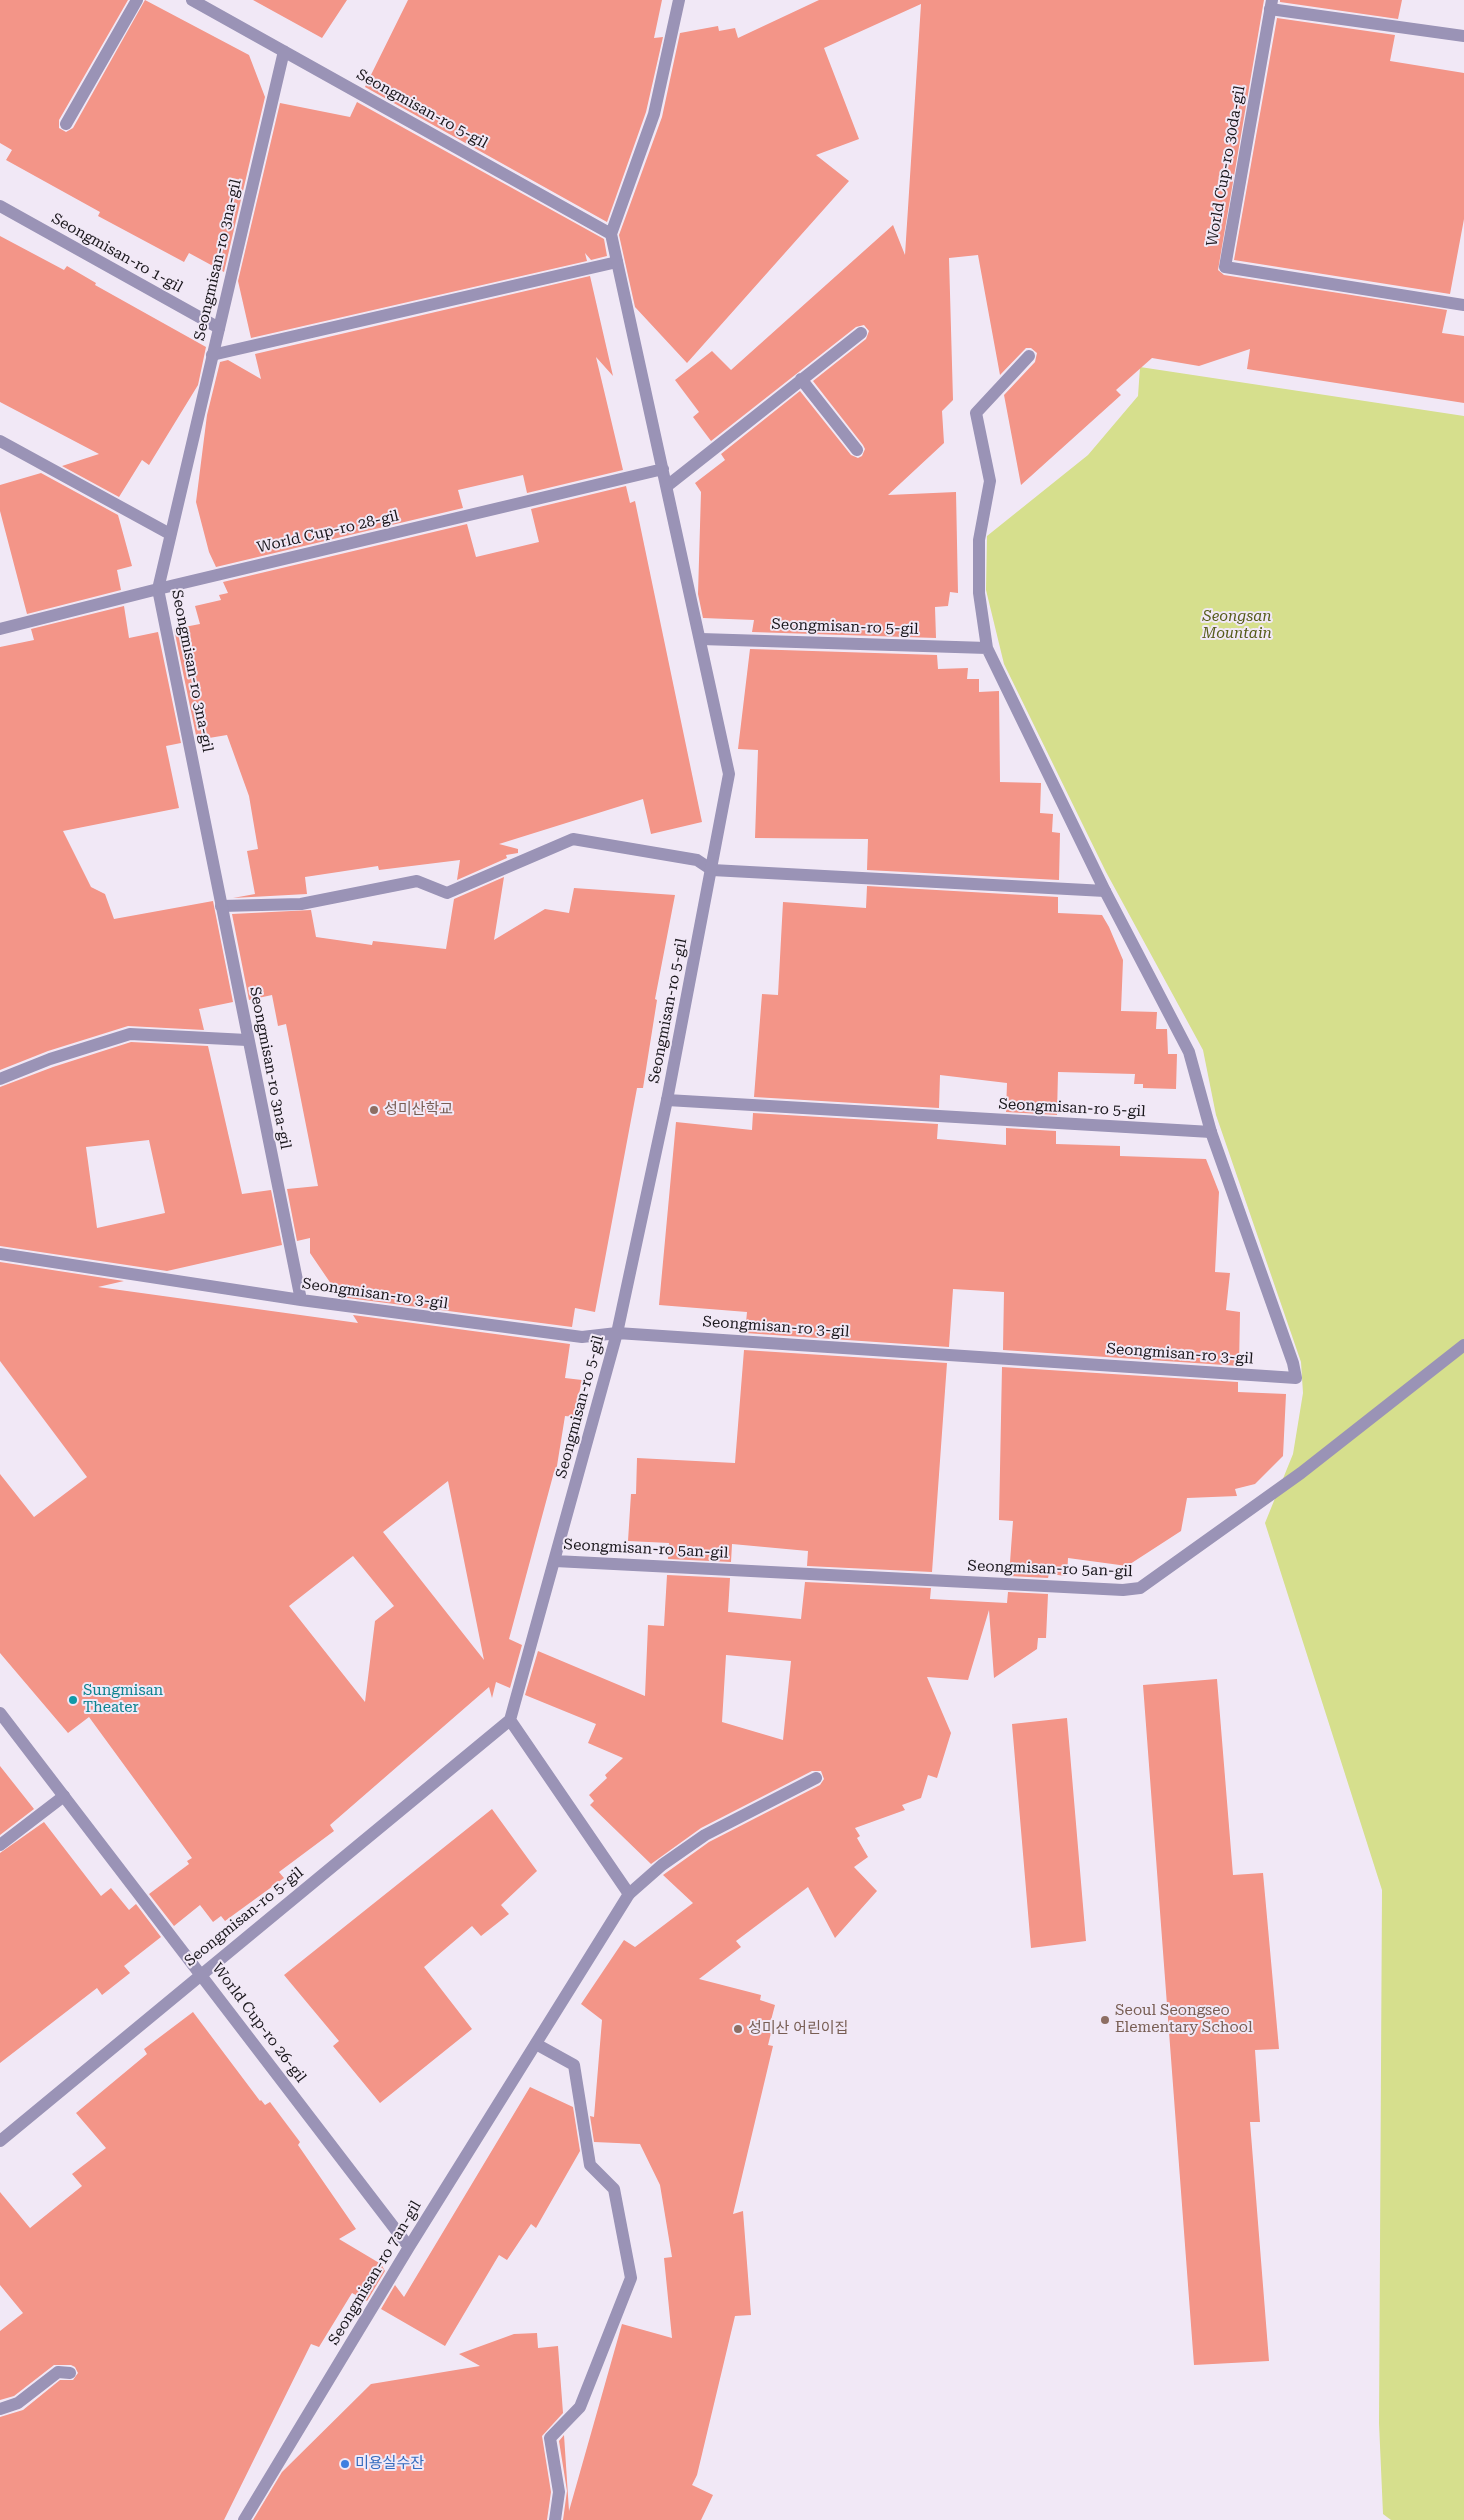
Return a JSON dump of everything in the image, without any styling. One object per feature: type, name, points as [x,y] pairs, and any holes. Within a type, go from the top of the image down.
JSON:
[{"type":"street","points":[[66,124],[137,0]]},
{"type":"street","name":"Seongmisan-ro 5-gil","points":[[0,2142],[510,1720],[617,1333],[667,1100],[729,774],[611,234],[192,0]]},
{"type":"street","points":[[611,234],[654,114],[678,0]]},
{"type":"street","name":"World Cup-ro 30da-gil","points":[[1464,36],[1271,5],[1225,267],[1464,305]]},
{"type":"street","name":"Seongmisan-ro 3na-gil","points":[[284,50],[158,589],[301,1300]]},
{"type":"street","name":"Seongmisan-ro 1-gil","points":[[0,206],[219,328]]},
{"type":"street","points":[[212,355],[617,262]]},
{"type":"street","points":[[667,486],[861,333]]},
{"type":"street","points":[[1029,356],[976,413],[990,480],[978,540],[978,593],[987,648],[1105,890],[1190,1052],[1211,1132]]},
{"type":"street","points":[[802,379],[857,450]]},
{"type":"street","points":[[0,441],[170,534]]},
{"type":"street","name":"World Cup-ro 28-gil","points":[[0,629],[158,589],[663,470]]},
{"type":"street","name":"Seongmisan-ro 5-gil","points":[[701,639],[987,648]]},
{"type":"street","points":[[221,906],[301,904],[417,882],[447,893],[573,839],[697,860],[712,870],[1105,890]]},
{"type":"street","points":[[0,1079],[50,1059],[130,1034],[248,1040]]},
{"type":"street","name":"Seongmisan-ro 5-gil","points":[[667,1100],[1211,1132]]},
{"type":"street","name":"Seongmisan-ro 3-gil","points":[[0,1254],[301,1300],[582,1337],[617,1333],[1296,1378],[1293,1363],[1211,1132]]},
{"type":"street","name":"Seongmisan-ro 5an-gil","points":[[555,1560],[1123,1590],[1140,1588],[1301,1473],[1464,1345]]},
{"type":"street","name":"World Cup-ro 26-gil","points":[[0,1713],[409,2247]]},
{"type":"street","points":[[510,1720],[630,1894]]},
{"type":"street","name":"Seongmisan-ro 7an-gil","points":[[244,2520],[409,2247],[630,1894],[662,1865],[705,1835],[816,1778]]},
{"type":"street","points":[[0,1845],[64,1796]]},
{"type":"street","points":[[536,2044],[574,2065],[590,2165],[614,2189],[631,2278],[580,2407],[550,2438],[559,2492],[555,2520]]},
{"type":"street","points":[[0,2409],[18,2403],[58,2372],[70,2373]]},
{"type":"green space","name":"Seongsan Mountain","points":[[1140,367],[1464,416],[1464,2520],[1391,2520],[1383,2514],[1379,2423],[1382,1890],[1265,1523],[1293,1454],[1303,1393],[1301,1362],[1216,1115],[1203,1050],[1106,872],[1004,664],[986,590],[987,536],[1088,455],[1138,396]]},
{"type":"building","points":[[0,0],[128,0],[59,120],[59,128],[66,132],[73,128],[145,0],[249,55],[265,97],[224,272],[189,253],[184,262],[98,216],[100,212],[6,160],[12,150],[0,143]]},
{"type":"building","points":[[253,0],[347,0],[322,38]]},
{"type":"building","points":[[408,0],[662,0],[654,38],[663,37],[646,112],[607,222],[365,87]]},
{"type":"building","points":[[819,0],[1264,0],[1218,270],[1224,275],[1447,310],[1442,333],[1464,336],[1464,403],[1247,369],[1250,349],[1199,366],[1152,358],[1116,390],[1121,395],[1021,485],[1004,395],[1035,362],[1037,353],[1031,348],[1026,348],[1000,375],[978,255],[949,258],[953,400],[942,411],[944,443],[888,495],[956,492],[958,593],[950,592],[948,606],[935,607],[936,638],[752,632],[754,620],[703,618],[698,594],[701,492],[695,483],[725,460],[721,454],[800,391],[851,455],[858,458],[862,456],[865,449],[863,445],[813,381],[866,339],[869,331],[864,325],[856,327],[711,441],[693,417],[699,412],[675,380],[712,351],[731,370],[893,225],[905,255],[921,4],[824,48],[859,139],[816,155],[849,181],[687,363],[635,307],[619,235],[662,117],[680,33],[718,26],[719,31],[735,28],[738,38]]},
{"type":"building","points":[[1280,0],[1402,0],[1398,19],[1280,2]]},
{"type":"building","points":[[1277,18],[1395,35],[1390,61],[1464,73],[1464,219],[1450,294],[1234,260]]},
{"type":"building","points":[[357,102],[604,239],[607,256],[591,260],[585,253],[587,261],[251,338],[238,281],[280,103],[350,117]]},
{"type":"building","points":[[0,236],[64,270],[67,266],[96,283],[95,285],[206,347],[198,385],[149,465],[142,460],[119,497],[62,466],[99,454],[0,402]]},
{"type":"building","points":[[590,276],[613,376],[596,357],[623,470],[527,493],[523,475],[458,490],[463,508],[216,567],[209,552],[196,502],[207,415],[220,362],[228,360],[261,379],[255,354]]},
{"type":"building","points":[[41,473],[118,515],[132,566],[117,570],[121,590],[27,614],[0,511],[0,485]]},
{"type":"building","points":[[626,486],[630,503],[635,501],[702,822],[651,834],[643,799],[499,844],[518,849],[518,853],[506,855],[507,858],[457,880],[460,860],[379,870],[378,866],[305,877],[307,894],[233,898],[255,894],[247,851],[258,849],[249,796],[227,735],[197,740],[174,629],[200,624],[195,606],[221,600],[219,595],[228,593],[223,582],[467,524],[476,557],[539,542],[531,509]]},
{"type":"building","points":[[124,606],[129,638],[158,632],[181,743],[166,746],[179,808],[63,831],[91,887],[105,894],[114,919],[213,901],[233,1002],[199,1009],[204,1030],[128,1026],[48,1051],[0,1070],[0,647],[34,640],[31,629]]},
{"type":"building","points":[[750,649],[937,655],[938,669],[968,668],[967,679],[979,679],[979,692],[999,691],[1000,782],[1041,783],[1040,813],[1053,814],[1052,832],[1060,833],[1059,880],[867,870],[868,839],[755,838],[758,750],[738,749]]},
{"type":"building","points":[[504,877],[494,940],[545,909],[569,913],[574,888],[675,895],[655,999],[657,1000],[643,1088],[637,1088],[595,1312],[575,1308],[572,1327],[340,1297],[310,1253],[310,1238],[297,1241],[287,1189],[318,1186],[286,1024],[278,1026],[272,995],[249,1000],[232,914],[311,910],[316,937],[372,945],[373,941],[446,949],[454,899]]},
{"type":"building","points":[[867,886],[1058,897],[1058,913],[1102,915],[1123,960],[1121,1011],[1157,1012],[1156,1029],[1167,1029],[1168,1054],[1177,1054],[1176,1089],[1143,1088],[1143,1084],[1134,1084],[1135,1074],[1058,1072],[1057,1115],[1006,1112],[1007,1083],[940,1075],[939,1108],[754,1097],[762,994],[778,995],[783,902],[866,908]]},
{"type":"building","points":[[131,1042],[208,1046],[242,1194],[271,1190],[282,1245],[167,1271],[0,1246],[0,1087],[53,1067]],"holes":[[[149,1140],[165,1213],[97,1228],[86,1147]]]},
{"type":"building","points":[[753,1113],[938,1124],[937,1139],[1006,1145],[1006,1128],[1056,1131],[1056,1144],[1120,1146],[1120,1156],[1206,1159],[1219,1192],[1215,1272],[1230,1273],[1226,1310],[1240,1312],[1239,1366],[1003,1350],[1004,1292],[953,1289],[949,1347],[745,1333],[747,1312],[659,1305],[676,1122],[752,1130]]},
{"type":"building","points":[[0,1262],[124,1281],[98,1287],[358,1323],[353,1315],[570,1344],[565,1378],[582,1380],[574,1417],[565,1416],[556,1472],[554,1472],[509,1639],[522,1645],[510,1688],[496,1682],[492,1698],[489,1687],[330,1825],[334,1831],[279,1872],[284,1878],[225,1921],[221,1916],[213,1922],[200,1905],[174,1926],[149,1894],[189,1864],[187,1861],[192,1858],[89,1717],[68,1733],[0,1653],[0,1474],[34,1517],[87,1477],[0,1361]],"holes":[[[448,1481],[477,1625],[484,1660],[383,1532]],[[353,1556],[394,1606],[375,1621],[365,1702],[289,1606]]]},
{"type":"building","points":[[744,1350],[947,1363],[932,1572],[807,1566],[808,1551],[732,1544],[731,1562],[668,1559],[669,1543],[628,1541],[631,1494],[636,1494],[637,1458],[735,1463]]},
{"type":"building","points":[[1002,1367],[1238,1382],[1238,1392],[1286,1394],[1283,1456],[1255,1484],[1235,1489],[1237,1496],[1187,1498],[1181,1531],[1127,1566],[1068,1558],[1067,1576],[1049,1574],[1048,1578],[1009,1576],[1013,1521],[999,1520]]},
{"type":"building","points":[[667,1575],[730,1578],[728,1612],[801,1619],[805,1582],[931,1588],[930,1599],[1007,1603],[1008,1592],[1048,1594],[1046,1638],[1038,1638],[1037,1649],[994,1678],[989,1610],[968,1680],[927,1677],[951,1733],[937,1778],[928,1775],[921,1798],[902,1805],[905,1810],[855,1828],[860,1836],[857,1838],[868,1857],[854,1867],[877,1891],[835,1938],[808,1887],[736,1941],[741,1947],[699,1979],[761,1995],[760,2000],[775,2005],[769,2028],[772,2029],[768,2045],[773,2046],[733,2214],[743,2211],[751,2315],[735,2316],[697,2475],[692,2485],[713,2495],[701,2520],[563,2520],[567,2491],[559,2441],[564,2435],[569,2511],[622,2324],[672,2338],[664,2258],[672,2257],[660,2185],[640,2144],[594,2142],[590,2116],[594,2117],[602,2020],[581,2004],[624,1940],[635,1947],[693,1903],[663,1875],[709,1842],[820,1785],[824,1779],[821,1771],[812,1771],[701,1828],[651,1864],[590,1805],[594,1801],[589,1795],[607,1778],[605,1775],[623,1758],[588,1743],[596,1724],[525,1695],[538,1651],[645,1696],[648,1625],[664,1626]],"holes":[[[726,1655],[791,1661],[783,1740],[722,1722]]]},
{"type":"building","points":[[1217,1679],[1233,1875],[1263,1873],[1279,2049],[1255,2050],[1260,2122],[1250,2122],[1269,2361],[1194,2365],[1143,1685]]},
{"type":"building","points":[[1067,1718],[1086,1941],[1031,1948],[1012,1724]]},
{"type":"building","points":[[0,1766],[34,1809],[0,1835]]},
{"type":"building","points":[[492,1809],[537,1871],[501,1905],[509,1914],[481,1936],[472,1926],[424,1967],[472,2029],[380,2103],[333,2046],[339,2041],[284,1975]]},
{"type":"building","points":[[44,1822],[101,1896],[111,1888],[129,1910],[136,1904],[161,1937],[124,1966],[130,1973],[102,1995],[97,1988],[0,2063],[0,1853]]},
{"type":"building","points":[[193,2012],[260,2101],[265,2105],[270,2102],[300,2142],[298,2145],[356,2229],[339,2239],[381,2264],[385,2271],[367,2301],[352,2293],[319,2347],[311,2344],[224,2520],[0,2520],[0,2417],[23,2410],[60,2380],[73,2380],[78,2373],[75,2367],[71,2365],[54,2365],[14,2396],[0,2400],[0,2331],[23,2313],[0,2285],[0,2192],[30,2228],[82,2186],[72,2174],[106,2148],[76,2113],[147,2054],[144,2049]]},
{"type":"building","points":[[530,2087],[573,2107],[580,2151],[536,2228],[531,2224],[507,2260],[499,2255],[445,2346],[381,2309],[395,2285],[404,2297]]},
{"type":"building","points":[[537,2333],[538,2348],[558,2346],[563,2413],[542,2436],[551,2492],[547,2520],[253,2520],[282,2472],[371,2384],[480,2366],[459,2354],[514,2334]]},
{"type":"place","name":"성미산학교","points":[[374,1110]]},
{"type":"place","name":"Sungmisan Theater","points":[[73,1700]]},
{"type":"place","name":"Seoul Seongseo Elementary School","points":[[1105,2020]]},
{"type":"place","name":"성미산 어린이집","points":[[738,2029]]},
{"type":"place","name":"미용실수잔","points":[[345,2464]]}]
